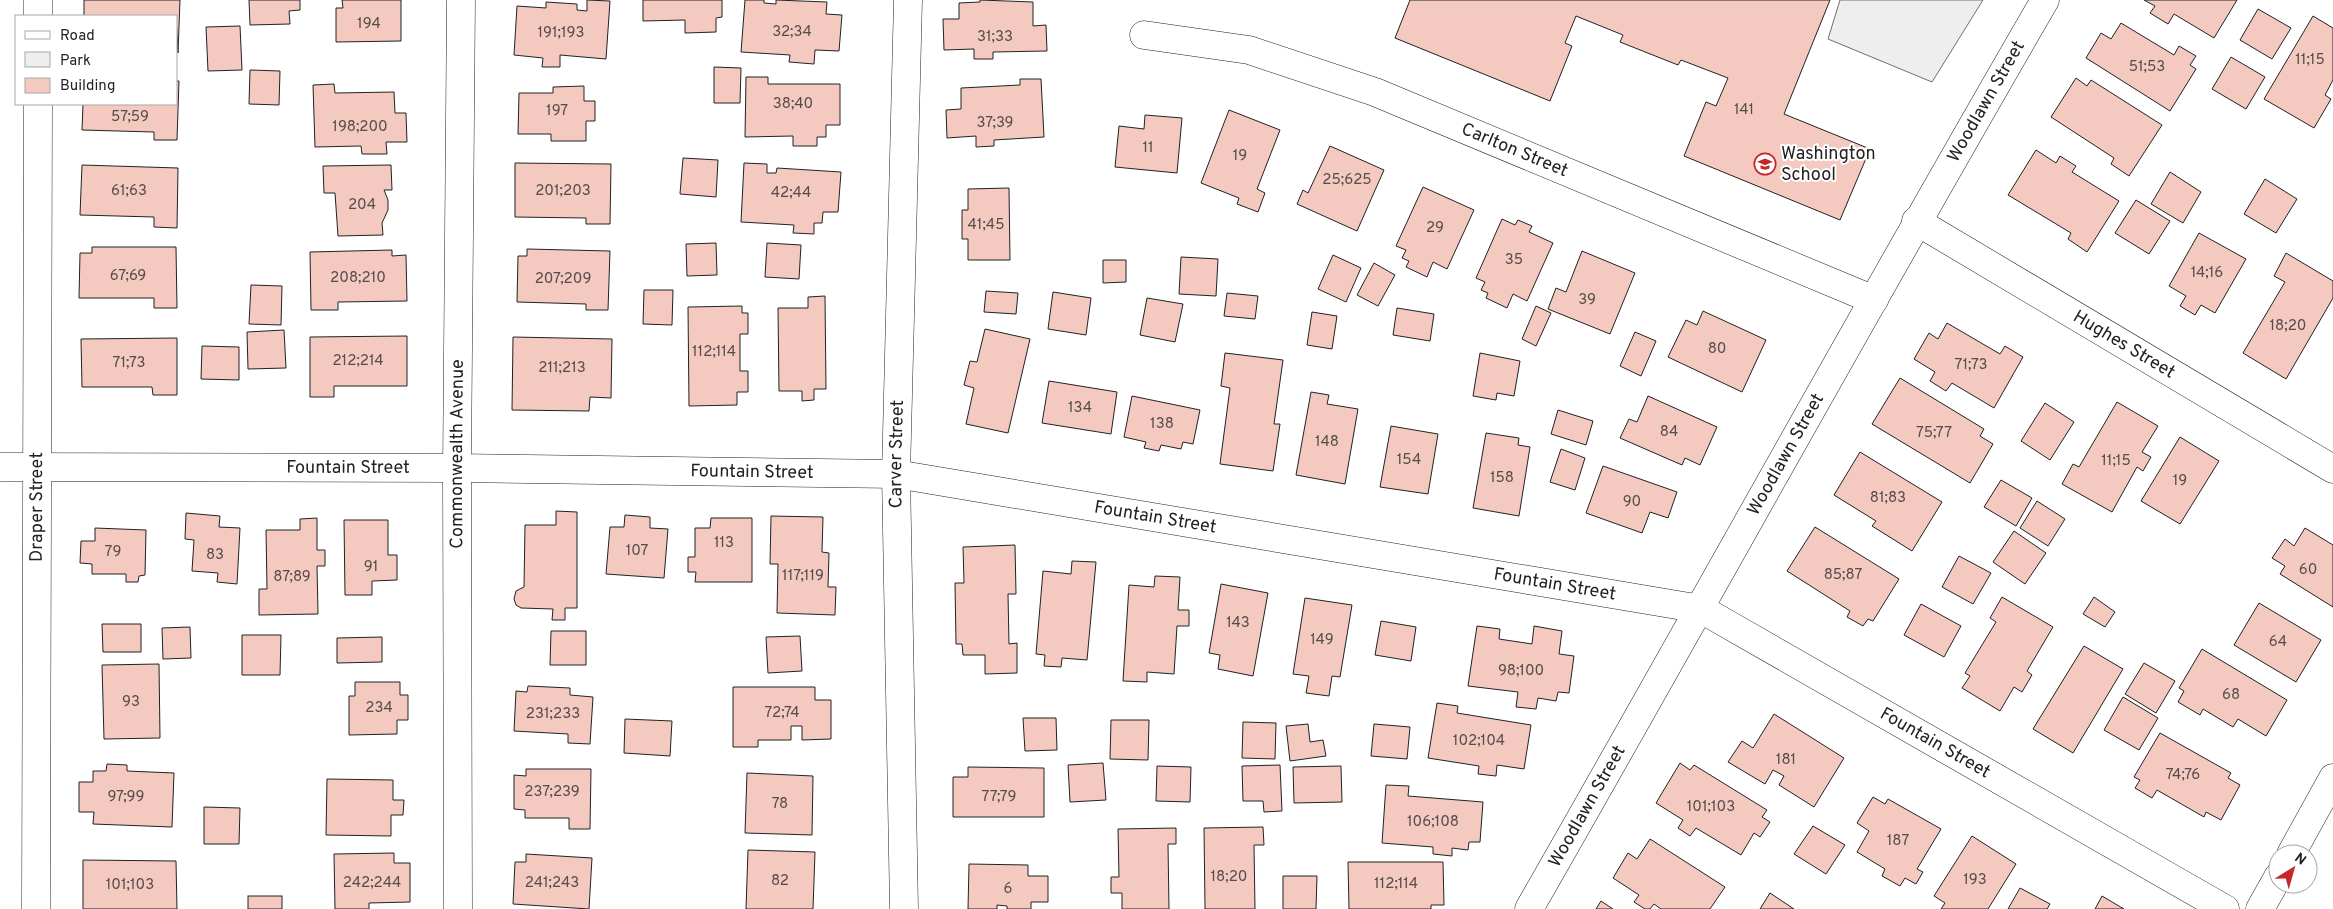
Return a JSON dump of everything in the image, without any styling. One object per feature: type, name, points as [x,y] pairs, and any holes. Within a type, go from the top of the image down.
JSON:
[{"type":"street","points":[[38,0],[38,15]]},
{"type":"street","name":"Commonwealth Avenue","points":[[458,909],[457,468],[461,0]]},
{"type":"street","name":"Carver Street","points":[[904,909],[896,474],[908,0]]},
{"type":"street","name":"Woodlawn Street","points":[[1529,909],[1701,609],[1874,300],[1916,221],[2045,0]]},
{"type":"street","name":"Carlton Street","points":[[1144,35],[1248,50],[1375,92],[1874,300]]},
{"type":"street","name":"Draper Street","points":[[36,909],[38,105]]},
{"type":"street","name":"Hughes Street","points":[[1916,221],[2333,469]]},
{"type":"street","name":"Fountain Street","points":[[0,467],[457,468],[896,474],[1701,609],[2225,909]]},
{"type":"street","points":[[2297,844],[2333,778]]},
{"type":"street","points":[[2260,909],[2268,894]]},
{"type":"green space","points":[[1840,0],[1983,0],[1932,82],[1828,39]]},
{"type":"building","points":[[84,0],[180,0],[178,53],[178,15],[84,15]]},
{"type":"building","points":[[249,0],[300,0],[300,10],[289,11],[290,24],[250,25]]},
{"type":"building","points":[[342,0],[401,0],[401,41],[336,42],[336,8],[343,8]]},
{"type":"building","points":[[587,0],[610,1],[606,59],[560,55],[560,67],[542,67],[543,58],[514,55],[517,6],[546,8],[546,2],[577,4],[577,10],[587,11]]},
{"type":"building","points":[[643,0],[722,0],[722,17],[716,18],[716,32],[685,33],[685,20],[643,21]]},
{"type":"building","points":[[745,0],[764,0],[764,3],[776,4],[776,0],[827,2],[826,14],[842,15],[839,51],[815,50],[814,64],[789,62],[790,55],[741,52]]},
{"type":"building","points":[[980,0],[1033,2],[1033,26],[1046,25],[1047,51],[993,52],[993,59],[974,59],[974,49],[944,50],[943,19],[959,19],[959,3],[980,2]]},
{"type":"building","points":[[1410,0],[1830,0],[1784,114],[1870,149],[1840,220],[1684,156],[1706,102],[1716,106],[1728,78],[1681,60],[1678,65],[1620,42],[1623,35],[1576,16],[1565,43],[1572,46],[1550,101],[1395,38]]},
{"type":"building","points":[[2144,0],[2237,0],[2214,38],[2174,14],[2168,24],[2150,13],[2155,6]]},
{"type":"building","points":[[2258,9],[2291,28],[2272,59],[2240,40]]},
{"type":"building","points":[[2313,16],[2333,28],[2333,80],[2325,95],[2331,99],[2314,128],[2264,99]]},
{"type":"building","points":[[2121,23],[2174,55],[2179,46],[2196,56],[2190,65],[2196,69],[2170,111],[2086,58],[2101,33],[2111,39]]},
{"type":"building","points":[[240,26],[242,70],[208,71],[206,27]]},
{"type":"building","points":[[2231,57],[2265,77],[2246,109],[2212,89]]},
{"type":"building","points":[[714,67],[741,68],[740,103],[714,103]]},
{"type":"building","points":[[250,70],[280,71],[279,105],[249,104]]},
{"type":"building","points":[[746,77],[768,77],[768,84],[840,84],[840,125],[826,125],[826,137],[817,137],[817,146],[793,146],[793,136],[745,137]]},
{"type":"building","points":[[2076,78],[2087,86],[2091,80],[2162,125],[2129,176],[2111,164],[2114,158],[2051,117]]},
{"type":"building","points":[[1020,79],[1041,79],[1044,137],[994,140],[994,146],[976,147],[976,136],[947,138],[946,110],[961,109],[961,88],[1020,85]]},
{"type":"building","points":[[179,81],[177,140],[154,140],[154,132],[82,130],[83,105],[178,105]]},
{"type":"building","points":[[334,84],[335,93],[394,92],[395,113],[406,113],[407,142],[386,142],[387,154],[362,154],[361,146],[315,147],[313,85]]},
{"type":"building","points":[[584,86],[584,101],[595,101],[595,121],[586,121],[586,141],[551,141],[551,134],[518,134],[519,93],[553,93],[553,87]]},
{"type":"building","points":[[1229,110],[1280,130],[1257,189],[1265,193],[1258,212],[1237,204],[1239,198],[1201,183]]},
{"type":"building","points":[[1145,115],[1182,118],[1177,173],[1115,167],[1119,126],[1144,129]]},
{"type":"building","points":[[1330,146],[1384,170],[1357,231],[1297,204],[1303,190],[1308,193]]},
{"type":"building","points":[[2036,150],[2056,163],[2060,156],[2076,166],[2072,172],[2119,201],[2087,252],[2068,239],[2071,233],[2008,195]]},
{"type":"building","points":[[683,158],[718,160],[716,197],[680,194]]},
{"type":"building","points":[[515,163],[611,164],[610,224],[586,224],[586,218],[515,217]]},
{"type":"building","points":[[744,163],[767,164],[767,173],[776,173],[777,168],[841,172],[838,212],[823,212],[822,223],[814,223],[814,234],[793,233],[794,225],[741,222]]},
{"type":"building","points":[[82,165],[178,168],[177,228],[154,227],[154,217],[80,215]]},
{"type":"building","points":[[391,165],[392,190],[384,190],[388,200],[388,210],[382,223],[383,235],[338,236],[335,193],[324,193],[323,166]]},
{"type":"building","points":[[2170,172],[2201,192],[2183,223],[2151,204]]},
{"type":"building","points":[[2265,179],[2297,199],[2276,233],[2244,214]]},
{"type":"building","points":[[1423,187],[1474,210],[1447,269],[1433,262],[1427,277],[1406,267],[1409,261],[1402,258],[1406,250],[1396,246]]},
{"type":"building","points":[[1009,188],[1010,260],[968,260],[968,239],[962,239],[962,210],[968,210],[968,189]]},
{"type":"building","points":[[2136,200],[2170,221],[2149,254],[2115,233]]},
{"type":"building","points":[[1502,219],[1515,225],[1518,220],[1532,226],[1529,232],[1553,243],[1527,301],[1513,294],[1507,308],[1486,298],[1488,293],[1481,290],[1485,282],[1476,278]]},
{"type":"building","points":[[2199,233],[2246,259],[2215,313],[2201,305],[2195,315],[2180,306],[2186,296],[2169,286]]},
{"type":"building","points":[[716,243],[717,275],[687,276],[686,244]]},
{"type":"building","points":[[767,243],[801,245],[799,279],[765,277]]},
{"type":"building","points":[[92,247],[176,247],[177,308],[154,308],[154,298],[79,298],[80,253],[92,253]]},
{"type":"building","points":[[527,249],[610,251],[608,310],[586,310],[586,304],[517,302],[518,256],[527,256]]},
{"type":"building","points":[[392,250],[392,256],[406,255],[407,301],[338,302],[338,310],[311,310],[310,252]]},
{"type":"building","points":[[1582,251],[1635,273],[1610,334],[1548,309],[1556,288],[1566,292]]},
{"type":"building","points":[[2286,253],[2333,281],[2333,298],[2286,379],[2243,353],[2285,282],[2274,276]]},
{"type":"building","points":[[1333,255],[1361,268],[1346,302],[1318,289]]},
{"type":"building","points":[[1181,257],[1218,259],[1216,296],[1179,294]]},
{"type":"building","points":[[1103,260],[1126,260],[1126,282],[1103,283]]},
{"type":"building","points":[[1374,263],[1395,275],[1378,306],[1357,295]]},
{"type":"building","points":[[251,285],[282,286],[281,325],[249,324]]},
{"type":"building","points":[[644,290],[673,290],[672,325],[643,324]]},
{"type":"building","points":[[986,291],[1018,293],[1016,314],[984,312]]},
{"type":"building","points":[[1053,292],[1091,298],[1086,335],[1048,329]]},
{"type":"building","points":[[1227,293],[1258,296],[1255,319],[1224,316]]},
{"type":"building","points":[[825,296],[826,389],[814,389],[814,400],[802,401],[802,391],[779,391],[778,308],[808,308],[808,297]]},
{"type":"building","points":[[1147,298],[1183,304],[1175,342],[1140,335]]},
{"type":"building","points":[[742,306],[742,313],[748,313],[748,334],[740,334],[740,371],[748,371],[748,392],[737,392],[737,405],[689,406],[688,307]]},
{"type":"building","points":[[1536,306],[1551,313],[1536,346],[1522,339]]},
{"type":"building","points":[[1397,308],[1434,314],[1430,341],[1393,335]]},
{"type":"building","points":[[1703,311],[1766,340],[1742,392],[1668,357],[1686,320],[1697,325]]},
{"type":"building","points":[[1312,312],[1337,316],[1332,349],[1307,345]]},
{"type":"building","points":[[1947,323],[2000,354],[2005,346],[2023,357],[1994,408],[1952,383],[1946,391],[1930,381],[1935,372],[1914,359],[1929,333],[1938,339]]},
{"type":"building","points":[[985,329],[1030,339],[1008,433],[966,424],[974,388],[964,385],[970,361],[977,362]]},
{"type":"building","points":[[284,330],[286,368],[248,369],[247,332]]},
{"type":"building","points":[[1635,332],[1656,341],[1641,376],[1620,366]]},
{"type":"building","points":[[407,336],[407,386],[334,386],[334,397],[310,397],[310,337]]},
{"type":"building","points":[[513,337],[612,339],[611,398],[590,397],[589,411],[512,410]]},
{"type":"building","points":[[177,338],[177,395],[153,395],[152,387],[82,387],[81,339]]},
{"type":"building","points":[[202,346],[239,347],[239,380],[201,379]]},
{"type":"building","points":[[1225,353],[1283,360],[1274,424],[1280,424],[1273,471],[1220,464],[1230,388],[1221,386]]},
{"type":"building","points":[[1480,353],[1520,361],[1514,396],[1497,393],[1496,400],[1473,396]]},
{"type":"building","points":[[1900,378],[1984,429],[1980,436],[1993,444],[1970,483],[1872,424]]},
{"type":"building","points":[[1049,381],[1117,392],[1111,434],[1042,423]]},
{"type":"building","points":[[1311,392],[1329,395],[1327,404],[1358,409],[1345,484],[1296,475]]},
{"type":"building","points":[[1132,396],[1200,410],[1193,444],[1183,442],[1181,449],[1161,445],[1159,451],[1144,448],[1146,442],[1124,437]]},
{"type":"building","points":[[1648,396],[1717,427],[1700,465],[1685,458],[1682,465],[1620,438],[1629,419],[1637,422]]},
{"type":"building","points":[[2117,402],[2158,426],[2142,452],[2151,457],[2143,471],[2137,467],[2112,512],[2062,484],[2073,464],[2079,467]]},
{"type":"building","points":[[2045,403],[2074,422],[2050,460],[2021,441]]},
{"type":"building","points":[[1558,410],[1593,421],[1586,445],[1551,434]]},
{"type":"building","points":[[1391,426],[1438,434],[1428,494],[1380,487]]},
{"type":"building","points":[[1486,433],[1519,438],[1518,445],[1530,447],[1519,516],[1473,508]]},
{"type":"building","points":[[2180,437],[2219,461],[2180,524],[2141,501]]},
{"type":"building","points":[[1561,449],[1585,458],[1575,490],[1550,482]]},
{"type":"building","points":[[1860,452],[1942,502],[1912,551],[1872,526],[1876,521],[1834,495]]},
{"type":"building","points":[[1603,466],[1677,492],[1668,518],[1650,512],[1642,533],[1586,513]]},
{"type":"building","points":[[2001,480],[2032,498],[2016,526],[1984,507]]},
{"type":"building","points":[[2037,501],[2065,519],[2048,546],[2020,528]]},
{"type":"building","points":[[556,511],[577,512],[577,608],[565,608],[565,620],[552,620],[553,609],[521,608],[516,605],[514,599],[516,591],[524,587],[525,525],[556,525]]},
{"type":"building","points":[[186,513],[220,516],[219,527],[240,528],[237,584],[217,582],[218,573],[192,571],[194,540],[185,539]]},
{"type":"building","points":[[625,515],[650,517],[650,528],[668,529],[664,578],[606,574],[610,527],[624,527]]},
{"type":"building","points":[[771,516],[823,517],[822,552],[829,553],[828,587],[836,587],[835,615],[777,613],[778,564],[770,564]]},
{"type":"building","points":[[317,518],[317,550],[325,550],[325,566],[317,566],[318,614],[259,615],[259,589],[267,589],[266,530],[300,530],[300,519]]},
{"type":"building","points":[[711,518],[752,518],[752,582],[695,582],[696,572],[688,572],[688,557],[695,557],[695,528],[710,528]]},
{"type":"building","points":[[344,520],[388,520],[388,555],[397,555],[397,580],[372,581],[372,595],[345,595]]},
{"type":"building","points":[[1815,527],[1899,579],[1873,621],[1868,619],[1863,626],[1847,617],[1850,611],[1787,571]]},
{"type":"building","points":[[95,528],[146,530],[145,575],[139,576],[138,582],[126,582],[126,574],[92,574],[92,564],[80,563],[81,541],[95,541]]},
{"type":"building","points":[[2305,528],[2333,545],[2333,607],[2280,574],[2285,566],[2272,558],[2285,539],[2294,546]]},
{"type":"building","points":[[2014,531],[2046,553],[2025,584],[1993,562]]},
{"type":"building","points":[[1015,545],[1016,594],[1008,594],[1009,644],[1017,643],[1017,673],[985,674],[985,655],[963,655],[962,644],[956,644],[955,583],[964,583],[963,547]]},
{"type":"building","points":[[1959,556],[1991,573],[1973,604],[1942,587]]},
{"type":"building","points":[[1072,561],[1096,562],[1087,660],[1062,658],[1061,667],[1044,666],[1045,655],[1036,654],[1043,571],[1071,574]]},
{"type":"building","points":[[1155,576],[1180,577],[1178,610],[1189,610],[1189,626],[1177,626],[1174,674],[1147,672],[1147,682],[1123,681],[1129,585],[1154,587]]},
{"type":"building","points":[[1221,584],[1268,593],[1253,676],[1218,669],[1220,655],[1209,653]]},
{"type":"building","points":[[2002,597],[2053,627],[2027,671],[2032,675],[2022,692],[2014,687],[2000,711],[1962,688],[1970,676],[1965,673],[1996,622],[1990,618]]},
{"type":"building","points":[[2094,597],[2115,612],[2105,627],[2083,614]]},
{"type":"building","points":[[1305,598],[1352,605],[1340,677],[1332,676],[1329,696],[1306,693],[1309,676],[1293,674]]},
{"type":"building","points":[[2259,603],[2321,640],[2296,682],[2234,645]]},
{"type":"building","points":[[1921,604],[1961,626],[1944,657],[1904,635]]},
{"type":"building","points":[[1381,621],[1416,627],[1411,661],[1375,655]]},
{"type":"building","points":[[102,624],[141,624],[141,652],[103,652]]},
{"type":"building","points":[[1477,626],[1500,629],[1499,639],[1532,644],[1534,626],[1562,631],[1559,654],[1574,656],[1569,693],[1558,692],[1556,701],[1538,698],[1536,709],[1516,707],[1518,692],[1468,686]]},
{"type":"building","points":[[190,627],[191,658],[163,659],[162,628]]},
{"type":"building","points":[[551,631],[586,631],[586,665],[550,665]]},
{"type":"building","points":[[242,635],[281,635],[280,675],[242,675]]},
{"type":"building","points":[[800,636],[802,671],[768,673],[766,637]]},
{"type":"building","points":[[382,637],[382,662],[337,663],[337,638]]},
{"type":"building","points":[[2084,646],[2123,669],[2073,753],[2033,729]]},
{"type":"building","points":[[2202,649],[2287,700],[2266,736],[2238,719],[2233,727],[2203,709],[2200,715],[2178,702],[2184,691],[2179,688]]},
{"type":"building","points":[[2144,663],[2175,681],[2156,713],[2125,694]]},
{"type":"building","points":[[159,664],[160,738],[104,739],[102,665]]},
{"type":"building","points":[[355,682],[400,682],[400,695],[408,695],[408,720],[397,720],[397,734],[349,735],[349,696],[355,696]]},
{"type":"building","points":[[528,686],[570,688],[570,695],[593,697],[590,744],[568,743],[568,734],[514,731],[516,691],[527,692]]},
{"type":"building","points":[[733,687],[815,687],[815,700],[831,700],[831,739],[802,740],[802,726],[791,726],[791,740],[758,740],[758,747],[733,747]]},
{"type":"building","points":[[2123,697],[2158,718],[2139,750],[2104,730]]},
{"type":"building","points":[[1437,703],[1458,706],[1457,713],[1531,725],[1524,769],[1497,765],[1496,776],[1478,774],[1479,766],[1428,758]]},
{"type":"building","points":[[1774,714],[1844,758],[1814,807],[1779,785],[1784,776],[1773,770],[1765,784],[1728,762],[1742,741],[1753,748]]},
{"type":"building","points":[[1023,718],[1056,718],[1057,750],[1025,751]]},
{"type":"building","points":[[625,719],[672,721],[670,756],[624,753]]},
{"type":"building","points":[[1111,720],[1149,720],[1148,760],[1110,759]]},
{"type":"building","points":[[1243,722],[1276,723],[1275,759],[1242,758]]},
{"type":"building","points":[[1308,724],[1310,742],[1323,740],[1326,756],[1290,761],[1286,726]]},
{"type":"building","points":[[1374,724],[1410,727],[1407,759],[1371,756]]},
{"type":"building","points":[[2160,733],[2231,773],[2228,778],[2240,785],[2221,820],[2206,812],[2204,817],[2157,790],[2152,798],[2135,788],[2140,780],[2134,777]]},
{"type":"building","points":[[1103,763],[1106,800],[1070,802],[1068,765]]},
{"type":"building","points":[[1680,763],[1690,770],[1694,765],[1767,810],[1762,817],[1770,822],[1760,837],[1754,833],[1741,855],[1696,828],[1690,836],[1678,828],[1683,820],[1656,803]]},
{"type":"building","points":[[107,764],[127,765],[127,771],[174,773],[172,827],[93,824],[94,812],[79,812],[79,782],[93,782],[93,771],[106,771]]},
{"type":"building","points":[[1280,765],[1282,811],[1264,812],[1263,801],[1243,801],[1242,766]]},
{"type":"building","points":[[1157,766],[1191,767],[1190,802],[1156,801]]},
{"type":"building","points":[[1341,766],[1342,802],[1294,803],[1293,767]]},
{"type":"building","points":[[968,767],[1044,768],[1044,817],[953,817],[953,777],[968,777]]},
{"type":"building","points":[[526,769],[591,769],[590,829],[569,829],[569,818],[525,818],[525,810],[514,809],[514,775],[526,776]]},
{"type":"building","points":[[747,773],[813,776],[812,835],[745,833]]},
{"type":"building","points":[[327,779],[393,780],[393,800],[404,800],[403,815],[391,815],[391,836],[326,835]]},
{"type":"building","points":[[1386,785],[1409,786],[1408,796],[1483,802],[1480,842],[1469,842],[1468,850],[1452,848],[1452,856],[1433,854],[1433,847],[1382,843]]},
{"type":"building","points":[[1873,797],[1885,804],[1888,799],[1941,829],[1917,869],[1923,872],[1916,884],[1905,878],[1900,886],[1882,876],[1885,869],[1857,852],[1869,831],[1857,823]]},
{"type":"building","points":[[204,807],[240,808],[239,844],[204,844]]},
{"type":"building","points":[[1813,826],[1845,845],[1826,874],[1794,854]]},
{"type":"building","points":[[1263,827],[1264,845],[1254,845],[1255,909],[1205,909],[1204,828]]},
{"type":"building","points":[[1176,828],[1176,844],[1168,844],[1169,909],[1122,909],[1122,893],[1111,893],[1111,877],[1119,877],[1118,829]]},
{"type":"building","points":[[1972,836],[2016,864],[1988,909],[1941,909],[1945,903],[1934,896]]},
{"type":"building","points":[[1650,839],[1725,887],[1710,909],[1661,909],[1654,904],[1650,909],[1645,909],[1634,902],[1639,895],[1613,878],[1628,853],[1637,859]]},
{"type":"building","points":[[748,850],[815,852],[813,909],[746,909]]},
{"type":"building","points":[[394,853],[394,863],[410,863],[410,902],[369,903],[369,909],[335,909],[334,854]]},
{"type":"building","points":[[526,854],[592,858],[589,909],[513,904],[515,862],[526,862]]},
{"type":"building","points":[[83,860],[176,861],[177,909],[83,909]]},
{"type":"building","points":[[1348,862],[1443,862],[1444,905],[1431,905],[1431,909],[1349,909]]},
{"type":"building","points":[[969,864],[1028,865],[1028,876],[1048,876],[1048,902],[1031,902],[1031,909],[1007,909],[1007,906],[997,905],[997,909],[968,909]]},
{"type":"building","points":[[1283,876],[1317,876],[1316,909],[1283,909]]},
{"type":"building","points":[[2020,888],[2050,904],[2047,909],[2008,909]]},
{"type":"building","points":[[1770,893],[1794,909],[1760,909]]},
{"type":"building","points":[[248,896],[282,896],[282,909],[248,909]]},
{"type":"building","points":[[2102,896],[2124,909],[2095,909]]},
{"type":"building","points":[[1601,901],[1613,909],[1596,909]]},
{"type":"place","name":"Washington School","points":[[1765,164]]}]
